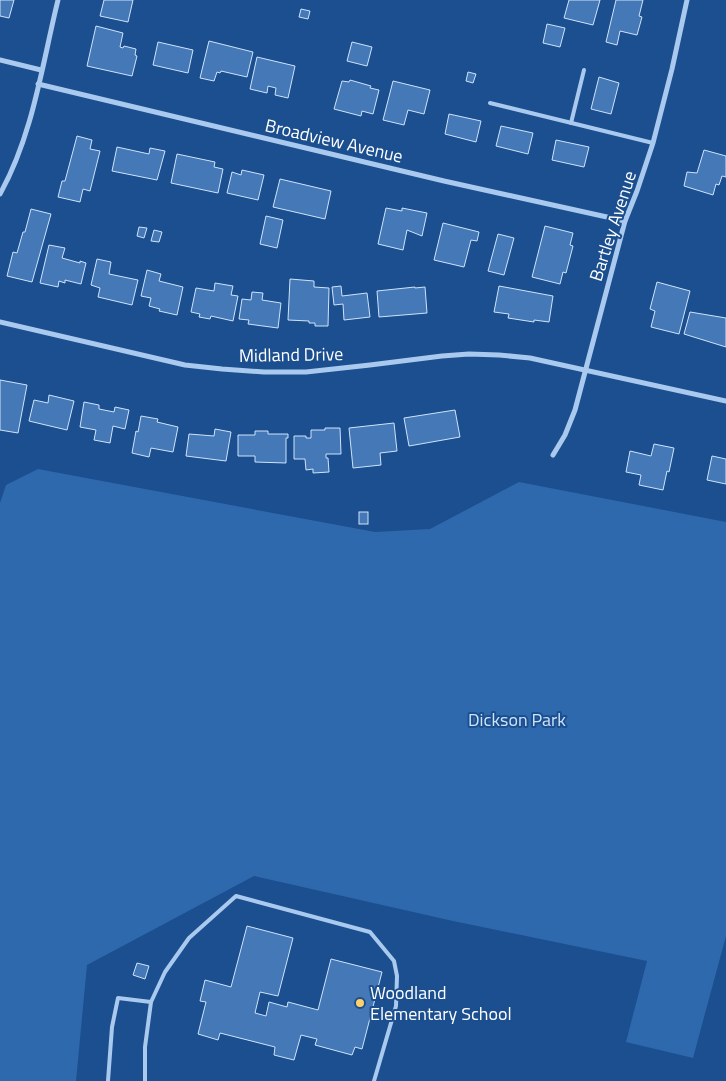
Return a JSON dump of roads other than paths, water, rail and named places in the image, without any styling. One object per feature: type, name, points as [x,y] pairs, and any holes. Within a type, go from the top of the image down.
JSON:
[{"type":"street","points":[[0,194],[12,173],[20,152],[58,0]]},
{"type":"street","name":"Bartley Avenue","points":[[553,455],[565,436],[570,423],[625,221],[653,143],[687,0]]},
{"type":"street","points":[[0,60],[41,70]]},
{"type":"street","name":"Broadview Avenue","points":[[38,84],[444,181],[625,221]]},
{"type":"street","name":"Midland Drive","points":[[0,322],[185,364],[222,369],[306,372],[469,354],[530,358],[726,401]]},
{"type":"lane","points":[[571,123],[584,70]]},
{"type":"lane","points":[[490,103],[653,143]]},
{"type":"lane","points":[[145,1081],[145,1046],[151,1002],[165,972],[189,938],[236,896],[370,932],[394,961],[396,1006],[374,1081]]},
{"type":"lane","points":[[108,1081],[112,1027],[118,998],[151,1002]]},
{"type":"place","name":"Woodland Elementary School","points":[[360,1003]]},
{"type":"park label","name":"Dickson Park","points":[[517,720]]}]
